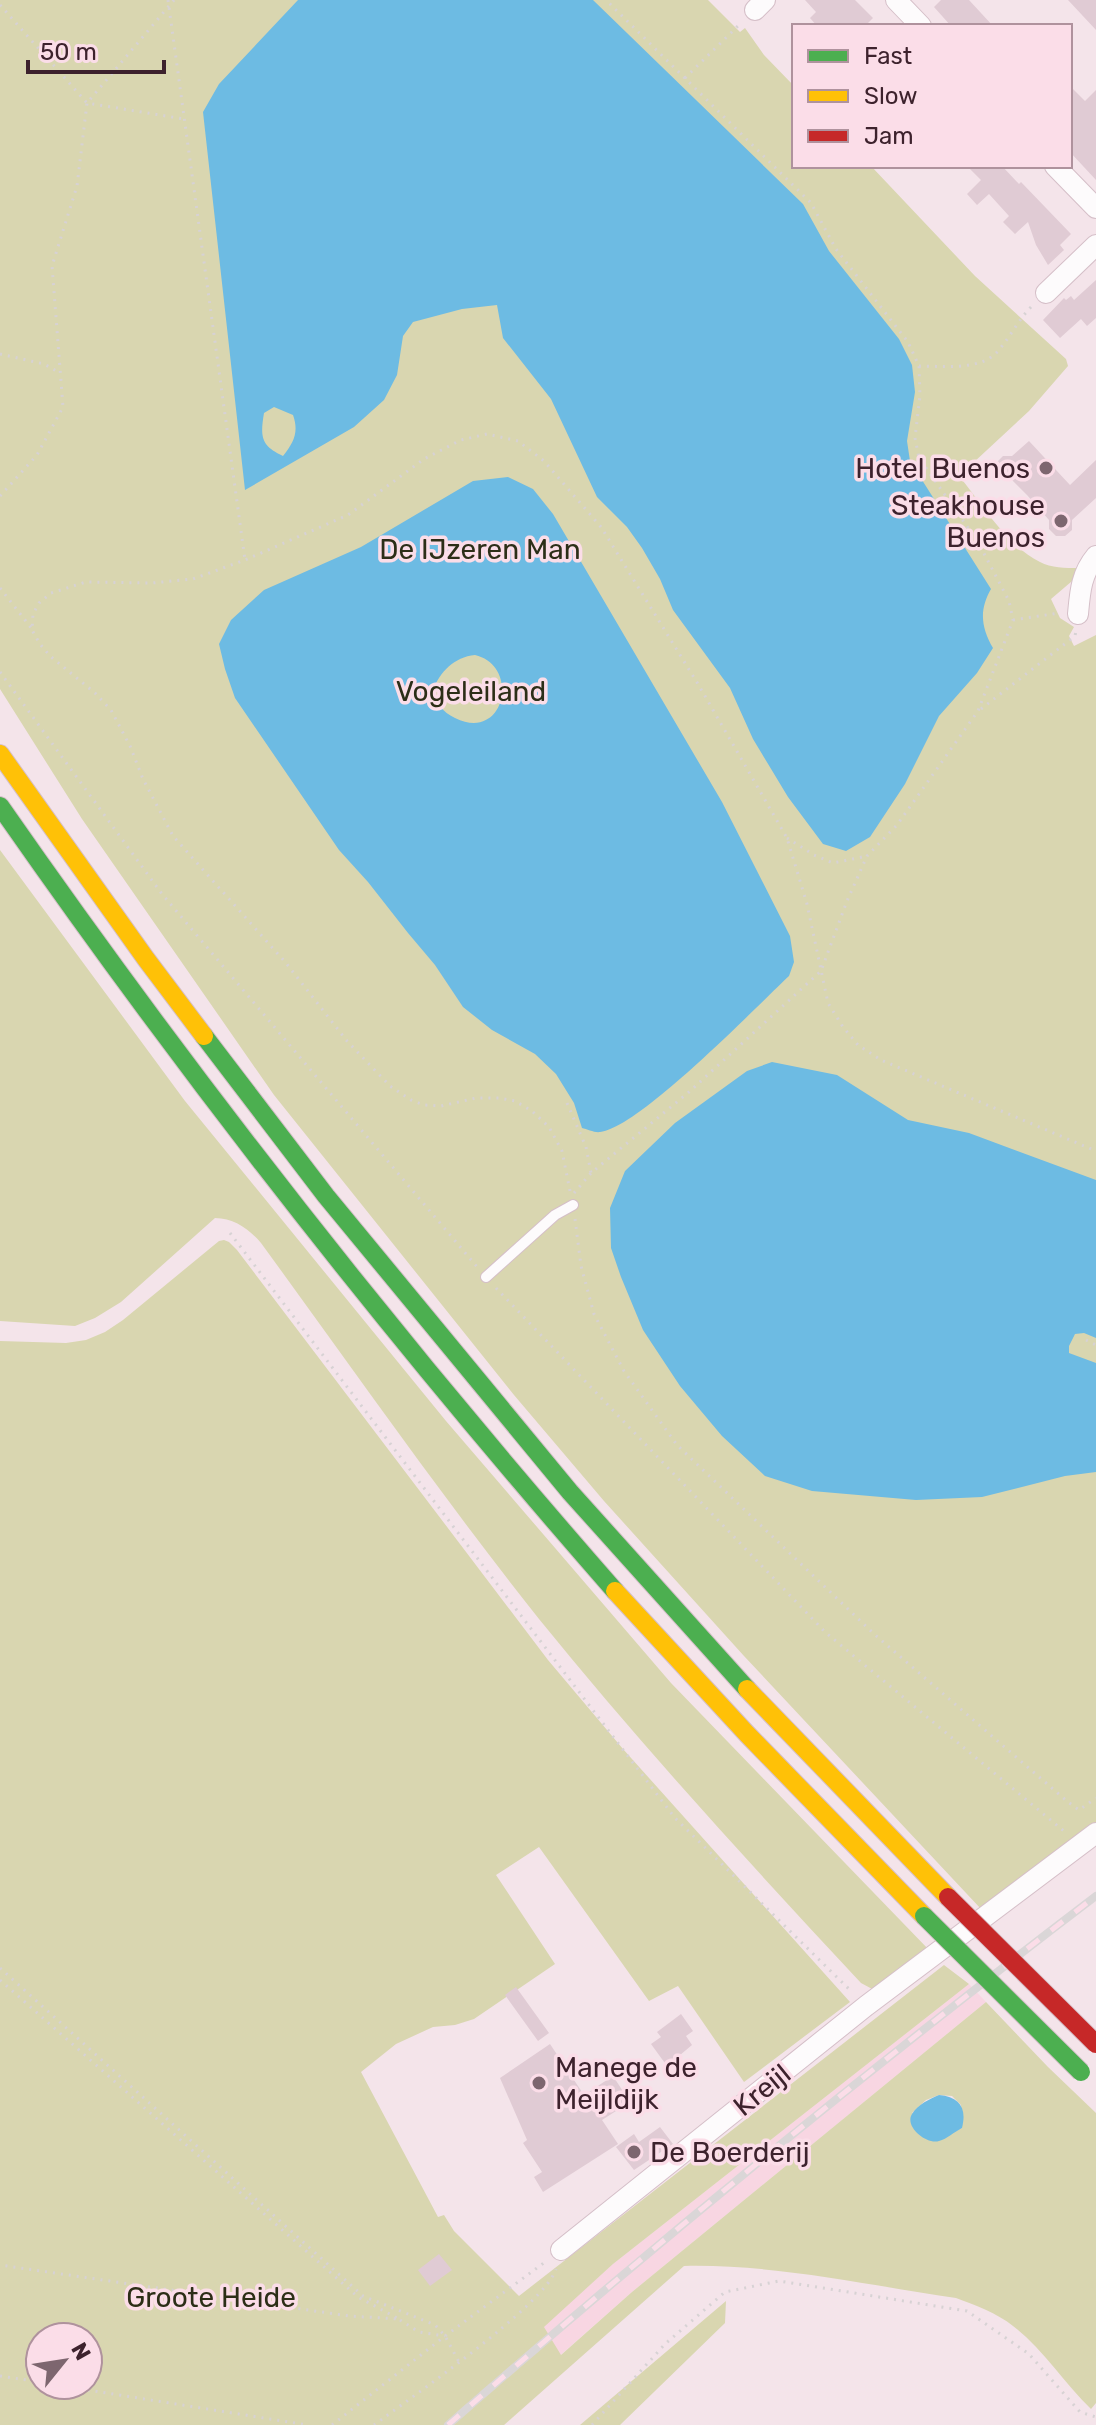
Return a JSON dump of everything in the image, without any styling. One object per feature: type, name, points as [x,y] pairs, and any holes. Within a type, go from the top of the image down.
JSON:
[{"type":"highway","points":[[0,754],[146,959],[326,1196],[549,1468],[756,1699],[1096,2044]]},
{"type":"highway","points":[[0,806],[123,982],[305,1219],[578,1548],[737,1723],[1096,2087]]},
{"type":"street","points":[[896,0],[919,24]]},
{"type":"street","points":[[1057,168],[1096,208]]},
{"type":"street","points":[[1046,293],[1096,245]]},
{"type":"street","points":[[1078,614],[1081,584],[1086,568],[1096,556]]},
{"type":"street","name":"Kreijl","points":[[561,2250],[866,2006],[1088,1839]]},
{"type":"lane","points":[[486,1277],[572,1200]]},
{"type":"path","points":[[168,0],[245,560]]},
{"type":"path","points":[[0,496],[37,455],[63,407],[52,266],[77,186],[87,103],[174,0]]},
{"type":"path","points":[[572,1200],[591,1173],[689,1092],[821,971],[867,856],[897,825],[978,711],[1013,620],[1009,601],[978,542],[919,458],[915,438],[920,395],[919,366],[908,342],[836,249],[811,203],[606,0]]},
{"type":"path","points":[[0,5],[87,103],[184,119]]},
{"type":"path","points":[[685,78],[760,5]]},
{"type":"path","points":[[919,366],[954,366],[990,359],[1024,314]]},
{"type":"path","points":[[0,354],[44,364],[61,374]]},
{"type":"path","points":[[32,630],[33,614],[39,603],[51,593],[86,582],[152,583],[193,579],[348,515],[424,459],[461,440],[487,434],[518,441],[544,461],[601,527],[698,684],[787,838],[807,904],[828,1003],[843,1027],[858,1045],[881,1060],[1096,1151]]},
{"type":"path","points":[[0,588],[50,656],[111,710],[173,836],[242,911],[347,1041],[390,1086],[424,1105],[441,1106],[476,1098],[515,1101],[549,1127],[562,1151],[581,1266],[594,1314],[624,1371],[677,1445],[873,1633],[1068,1802],[1079,1810],[1096,1798]]},
{"type":"path","points":[[978,711],[1075,636],[1078,614],[1044,613],[1013,620]]},
{"type":"path","points":[[0,672],[162,894],[486,1277],[825,1632],[1088,1839]]},
{"type":"path","points":[[787,838],[833,863],[867,856]]},
{"type":"path","points":[[567,1103],[586,1147],[591,1173]]},
{"type":"path","points":[[230,1233],[675,1818],[866,2006]]},
{"type":"path","points":[[1086,1340],[1096,1345]]},
{"type":"path","points":[[0,1968],[363,2296],[435,2325],[445,2336],[459,2362]]},
{"type":"path","points":[[0,1980],[358,2297],[419,2332],[445,2336]]},
{"type":"path","points":[[332,2425],[561,2250]]},
{"type":"path","points":[[374,2425],[459,2362],[525,2307],[553,2278],[561,2250]]},
{"type":"path","points":[[0,2265],[349,2316],[399,2319]]},
{"type":"path","points":[[592,2425],[665,2344],[725,2292],[779,2281],[967,2311],[1029,2354],[1080,2412],[1096,2417]]},
{"type":"path","points":[[0,2376],[24,2380]]},
{"type":"path","points":[[104,2393],[308,2425]]},
{"type":"shaded area","points":[[969,1984],[986,2002],[632,2292],[481,2425],[433,2425],[613,2264]]},
{"type":"green space","name":"De IJzeren Man","points":[[0,0],[708,0],[740,32],[745,28],[764,55],[792,84],[792,168],[873,168],[975,276],[1066,359],[1068,366],[1029,411],[959,476],[1006,535],[1028,555],[1049,565],[1077,568],[1078,576],[1051,599],[1060,618],[1074,627],[1069,636],[1074,646],[1096,635],[1096,1823],[981,1909],[744,1656],[604,1501],[514,1395],[274,1095],[82,819],[0,689]]},
{"type":"green space","points":[[0,850],[185,1101],[446,1421],[671,1683],[931,1952],[874,1990],[861,1983],[697,1804],[539,1619],[433,1480],[261,1243],[246,1229],[235,1222],[215,1218],[121,1302],[75,1326],[0,1321]]},
{"type":"green space","name":"Groote Heide","points":[[219,1241],[229,1242],[548,1660],[623,1749],[850,2002],[744,2082],[678,1986],[649,2001],[539,1847],[496,1875],[555,1964],[474,2019],[433,2027],[396,2044],[361,2072],[438,2217],[444,2215],[454,2231],[519,2296],[944,1965],[969,1984],[613,2264],[544,2327],[561,2355],[632,2292],[986,2002],[1096,2113],[1096,2403],[1091,2409],[1013,2326],[993,2313],[956,2298],[787,2272],[684,2266],[504,2425],[0,2425],[0,1341],[66,1343],[86,1340],[123,1320]],"holes":[[[939,2095],[952,2096],[961,2105],[962,2128],[951,2133],[912,2113],[926,2100]]]},
{"type":"green space","points":[[726,2301],[725,2323],[620,2425],[580,2425]]},
{"type":"water","points":[[298,0],[593,0],[803,204],[829,251],[899,339],[912,365],[915,392],[907,441],[910,461],[991,589],[983,618],[993,648],[977,673],[939,716],[905,784],[870,837],[846,851],[823,844],[788,797],[753,739],[730,688],[673,610],[642,548],[627,527],[597,497],[551,399],[503,338],[497,305],[462,309],[413,322],[403,336],[397,375],[384,400],[354,427],[245,490],[203,112],[219,84]],"holes":[[[274,407],[293,415],[296,427],[294,437],[283,456],[264,440],[264,413]]]},
{"type":"water","points":[[508,477],[533,489],[553,514],[722,802],[790,936],[794,962],[789,976],[668,1089],[618,1125],[600,1132],[582,1128],[574,1103],[556,1074],[535,1054],[492,1030],[463,1007],[435,965],[339,850],[235,698],[219,644],[231,620],[264,590],[361,547],[473,481]],"holes":[[[475,655],[489,662],[498,673],[502,686],[501,700],[495,712],[486,720],[472,723],[447,713],[438,703],[433,690],[444,672],[454,662],[467,656]]]},
{"type":"water","points":[[772,1062],[837,1075],[908,1120],[969,1133],[1096,1180],[1096,1338],[1084,1333],[1075,1334],[1069,1353],[1096,1363],[1096,1472],[1065,1476],[982,1497],[916,1500],[812,1491],[765,1476],[722,1436],[680,1386],[643,1330],[621,1277],[611,1248],[610,1208],[625,1171],[675,1123],[747,1071]]},
{"type":"water","points":[[939,2095],[957,2101],[962,2109],[963,2121],[962,2128],[934,2142],[918,2134],[910,2119],[917,2107]]},
{"type":"building","points":[[805,0],[855,0],[873,18],[867,24],[815,24],[810,18],[816,12]]},
{"type":"building","points":[[941,0],[969,0],[991,24],[949,24],[934,7]]},
{"type":"building","points":[[1068,0],[1096,0],[1096,30]]},
{"type":"building","points":[[1072,88],[1085,101],[1096,90],[1096,180],[1072,154]]},
{"type":"building","points":[[969,168],[1004,168],[1019,184],[1021,182],[1071,234],[1060,245],[1064,250],[1048,265],[1036,245],[1028,222],[1015,234],[1003,222],[1009,216],[989,194],[977,205],[967,194],[981,180]]},
{"type":"building","points":[[1096,280],[1096,318],[1087,326],[1081,319],[1060,338],[1043,320],[1064,298],[1066,300],[1071,296],[1074,300]]},
{"type":"building","points":[[1029,441],[1070,485],[1096,460],[1096,498],[1072,520],[1072,530],[1065,536],[1056,536],[1049,529],[1049,520],[1027,495],[1012,480],[1002,479],[995,472],[996,463],[1003,456],[1012,456]]},
{"type":"building","points":[[516,1987],[549,2033],[538,2041],[505,1995]]},
{"type":"building","points":[[681,2014],[693,2031],[686,2036],[692,2045],[667,2066],[651,2044],[661,2037],[657,2032]]},
{"type":"building","points":[[550,2044],[584,2095],[613,2076],[630,2102],[602,2120],[618,2144],[543,2192],[534,2177],[542,2172],[523,2143],[527,2140],[500,2078]]},
{"type":"building","points":[[660,2127],[673,2144],[634,2170],[616,2147],[634,2134],[639,2142]]},
{"type":"building","points":[[439,2254],[452,2270],[430,2286],[418,2270]]},
{"type":"railway","points":[[448,2425],[768,2155],[1096,1896]]},
{"type":"traffic: fast","points":[[0,806],[145,1009],[297,1207],[453,1401],[615,1591]]},
{"type":"traffic: fast","points":[[204,1036],[326,1196],[570,1492],[747,1689]]},
{"type":"traffic: fast","points":[[924,1916],[1081,2072]]},
{"type":"traffic: slow","points":[[0,754],[204,1036]]},
{"type":"traffic: slow","points":[[615,1591],[747,1734],[924,1916]]},
{"type":"traffic: slow","points":[[747,1689],[948,1897]]},
{"type":"traffic: jam","points":[[948,1897],[1096,2044]]},
{"type":"place","name":"Hotel Buenos","points":[[1046,468]]},
{"type":"place","name":"Steakhouse Buenos","points":[[1061,521]]},
{"type":"place","name":"Manege de Meijldijk","points":[[539,2083]]},
{"type":"place","name":"De Boerderij","points":[[634,2152]]},
{"type":"park label","name":"Vogeleiland","points":[[471,691]]}]
